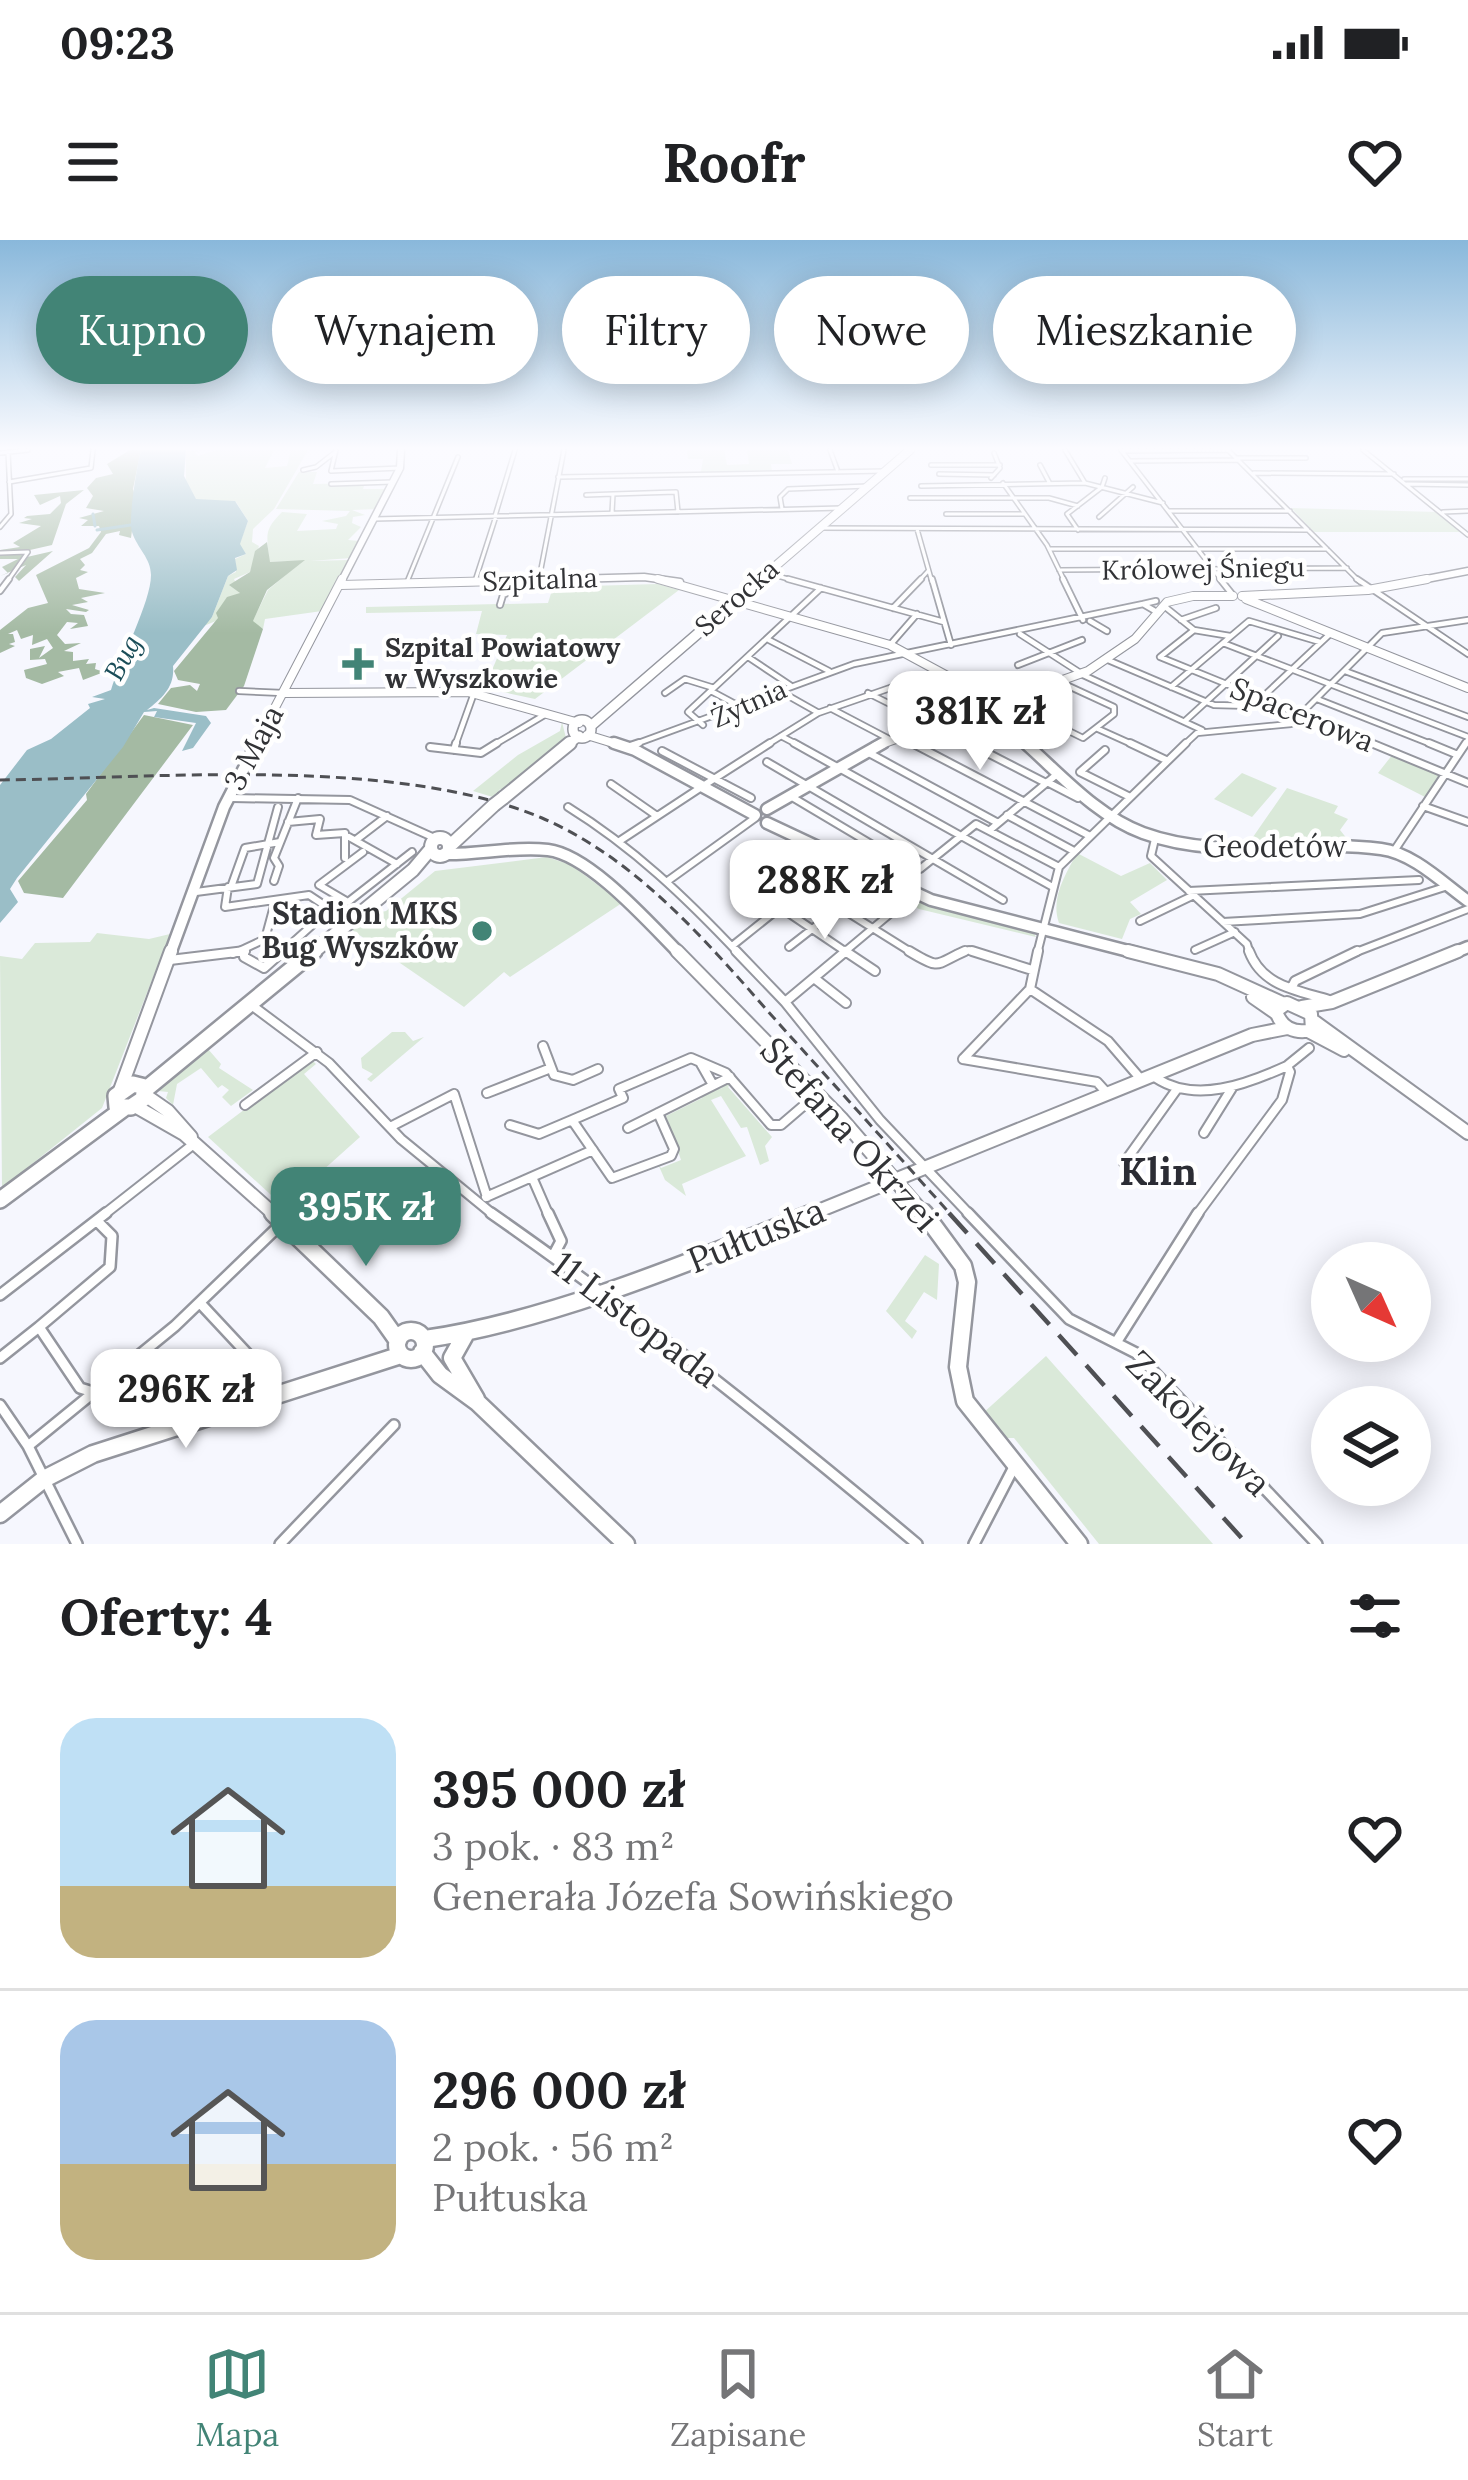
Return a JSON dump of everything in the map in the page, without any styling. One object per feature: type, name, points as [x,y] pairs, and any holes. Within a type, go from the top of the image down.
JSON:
[{"type":"main road","name":"Serocka","points":[[0,1201],[468,826],[839,511]]},
{"type":"street","name":"3 Maja","points":[[132,1095],[131,1059],[228,798],[378,511]]},
{"type":"street","points":[[407,583],[437,511]]},
{"type":"street","points":[[475,581],[497,511]]},
{"type":"street","points":[[539,579],[553,511]]},
{"type":"street","points":[[374,519],[718,511]]},
{"type":"street","points":[[1022,511],[1049,549],[1085,620],[1107,631]]},
{"type":"street","points":[[1071,511],[1067,514],[1078,530]]},
{"type":"street","points":[[1099,517],[1106,511]]},
{"type":"street","points":[[1168,511],[1290,511],[1368,590],[1468,650]]},
{"type":"street","points":[[1168,511],[1238,597],[1468,688]]},
{"type":"street","points":[[1439,512],[1468,512]]},
{"type":"street","points":[[1439,512],[1468,534]]},
{"type":"street","points":[[946,514],[1024,514]]},
{"type":"street","points":[[1451,521],[1468,521]]},
{"type":"street","points":[[819,528],[1308,530]]},
{"type":"street","points":[[917,529],[951,645]]},
{"type":"street","points":[[1049,549],[1328,549]]},
{"type":"street","points":[[0,553],[28,554],[0,591]]},
{"type":"street","name":"Królowej Śniegu","points":[[1059,570],[1347,568]]},
{"type":"street","points":[[893,608],[929,570]]},
{"type":"street","points":[[669,880],[866,751],[1063,682],[1108,660],[1141,633],[1157,606],[1208,595],[1368,590],[1468,571]]},
{"type":"street","points":[[767,572],[944,622]]},
{"type":"street","points":[[0,577],[11,576]]},
{"type":"street","name":"Szpitalna","points":[[341,584],[658,578],[890,645]]},
{"type":"street","points":[[500,605],[503,595],[523,580]]},
{"type":"street","points":[[703,725],[687,714],[821,588]]},
{"type":"street","name":"Żytnia","points":[[626,746],[703,725],[830,671],[904,652],[1020,634],[1143,604],[1157,606],[1194,630]]},
{"type":"street","points":[[1181,620],[1216,608]]},
{"type":"street","points":[[890,645],[917,614]]},
{"type":"street","points":[[1020,634],[1081,674],[1202,730],[1283,726],[1302,715],[1382,633],[1468,620]]},
{"type":"street","points":[[1171,687],[1248,622],[1258,621],[1320,642]]},
{"type":"street","points":[[1194,630],[1230,636]]},
{"type":"street","name":"Spacerowa","points":[[1194,630],[1160,657],[1468,782]]},
{"type":"street","points":[[1108,660],[1206,701],[1251,706],[1330,631]]},
{"type":"street","points":[[1185,721],[1279,637]]},
{"type":"street","points":[[767,640],[830,671]]},
{"type":"street","points":[[1018,665],[1082,640]]},
{"type":"street","points":[[1222,643],[1468,740],[1394,852]]},
{"type":"street","name":"Geodetów","points":[[890,645],[940,671],[988,708],[1108,815],[1155,838],[1210,850],[1363,847],[1394,852],[1448,886],[1468,905]]},
{"type":"street","points":[[748,657],[790,686]]},
{"type":"street","points":[[621,840],[818,713],[940,671]]},
{"type":"street","points":[[1345,671],[1468,717]]},
{"type":"street","points":[[922,676],[966,715],[1014,740],[1022,739]]},
{"type":"street","points":[[665,693],[685,679],[739,706]]},
{"type":"street","points":[[1008,701],[1083,738],[1114,714],[1114,707],[1063,682]]},
{"type":"street","points":[[778,690],[818,713]]},
{"type":"street","points":[[239,691],[474,693],[549,712],[751,798]]},
{"type":"street","points":[[454,750],[474,693]]},
{"type":"street","points":[[868,693],[1078,798]]},
{"type":"street","points":[[1317,699],[1458,754]]},
{"type":"street","points":[[830,708],[1088,835]]},
{"type":"street","points":[[430,747],[481,753],[549,712]]},
{"type":"street","points":[[1096,728],[1166,760]]},
{"type":"street","points":[[1108,1094],[1097,1082],[963,1059],[1030,989],[1059,867],[1108,815],[1202,730]]},
{"type":"street","points":[[781,736],[1051,886]]},
{"type":"street","points":[[662,751],[763,817],[915,895],[1167,961],[1249,994],[1281,1016],[1310,1019],[1468,1132]]},
{"type":"street","points":[[866,751],[998,823]]},
{"type":"street","points":[[1106,751],[1080,772],[1128,796]]},
{"type":"street","points":[[767,761],[1003,900]]},
{"type":"street","points":[[990,830],[1060,774]]},
{"type":"street","points":[[610,784],[658,816]]},
{"type":"street","points":[[792,797],[916,870],[976,824],[1059,867]]},
{"type":"street","points":[[228,798],[350,800],[441,847]]},
{"type":"street","points":[[274,881],[280,842],[298,798]]},
{"type":"street","points":[[1423,806],[1468,822]]},
{"type":"street","points":[[192,893],[257,884],[278,807]]},
{"type":"street","name":"Zakolejowa","points":[[568,807],[621,840],[669,880],[785,1002],[880,1120],[1069,1318],[1080,1328],[1136,1353],[1317,1544]]},
{"type":"street","points":[[1007,815],[1072,850]]},
{"type":"street","points":[[357,839],[387,816]]},
{"type":"street","points":[[288,822],[320,819],[316,835],[345,833],[397,864]]},
{"type":"street","points":[[345,858],[347,837]]},
{"type":"street","points":[[1155,838],[1151,856],[1235,932],[1251,950],[1256,970],[1281,986],[1332,1002]]},
{"type":"street","points":[[244,950],[244,957],[264,968],[330,909],[308,896],[225,907],[245,848],[280,842]]},
{"type":"street","name":"Stefana Okrzei","points":[[441,847],[472,855],[554,851],[594,871],[715,988],[893,1180],[955,1249],[963,1266],[966,1288],[957,1379],[965,1401],[1079,1544]]},
{"type":"street","points":[[363,852],[319,885],[348,902],[412,852]]},
{"type":"street","points":[[732,946],[832,866]]},
{"type":"street","points":[[378,879],[392,886]]},
{"type":"street","points":[[1403,880],[1416,896]]},
{"type":"street","points":[[1140,921],[1190,894],[1419,880]]},
{"type":"street","points":[[1223,922],[1360,914],[1448,886]]},
{"type":"street","points":[[807,887],[935,967],[969,950],[1032,970]]},
{"type":"street","points":[[167,960],[244,950],[268,935],[275,901]]},
{"type":"street","points":[[1292,987],[1355,950],[1468,905]]},
{"type":"street","points":[[781,908],[875,970]]},
{"type":"street","points":[[789,947],[839,908]]},
{"type":"street","points":[[785,1002],[891,913]]},
{"type":"street","points":[[1195,950],[1235,932]]},
{"type":"street","points":[[1281,1016],[1310,1019],[1332,1002],[1468,947]]},
{"type":"street","points":[[814,978],[846,1003]]},
{"type":"street","points":[[1030,989],[1166,1087],[1232,1088],[1287,1066],[1309,1048]]},
{"type":"street","name":"11 Listopada","points":[[248,1003],[317,1052],[389,1128],[476,1204],[604,1291],[762,1414],[917,1544]]},
{"type":"street","name":"Pułtuska","points":[[0,1514],[44,1479],[93,1454],[410,1347],[686,1264],[1252,1035],[1281,1016]]},
{"type":"street","points":[[543,1046],[554,1075],[573,1080],[598,1069]]},
{"type":"street","points":[[244,1105],[317,1052]]},
{"type":"street","points":[[510,1125],[539,1134],[623,1098],[619,1089],[691,1058],[730,1077],[775,1126],[816,1096]]},
{"type":"street","points":[[698,1059],[713,1085]]},
{"type":"street","points":[[1117,1341],[1177,1241],[1282,1100],[1290,1072],[1287,1066]]},
{"type":"street","points":[[487,1093],[551,1068]]},
{"type":"street","points":[[628,1128],[730,1077]]},
{"type":"street","points":[[1204,1132],[1232,1088]]},
{"type":"street","points":[[1124,1163],[1177,1089]]},
{"type":"street","points":[[389,1128],[454,1094],[487,1197]]},
{"type":"street","points":[[132,1095],[195,1144],[626,1544]]},
{"type":"street","points":[[572,1120],[612,1178],[667,1159],[674,1149],[658,1113]]},
{"type":"street","points":[[0,1294],[195,1144]]},
{"type":"street","points":[[476,1204],[593,1150]]},
{"type":"street","points":[[532,1177],[561,1241],[553,1256]]},
{"type":"street","points":[[0,1358],[110,1267],[112,1236],[97,1220]]},
{"type":"street","points":[[28,1446],[200,1303],[281,1224]]},
{"type":"street","points":[[200,1303],[256,1363],[258,1400]]},
{"type":"street","points":[[39,1327],[80,1388],[93,1392]]},
{"type":"street","points":[[466,1333],[452,1358],[477,1402]]},
{"type":"street","points":[[0,1405],[28,1446],[77,1544]]},
{"type":"street","points":[[280,1544],[394,1425]]},
{"type":"street","points":[[974,1544],[1015,1465]]},
{"type":"green space","points":[[64,511],[52,545],[30,550],[27,557],[53,551],[19,581],[15,577],[26,565],[8,573],[2,567],[18,559],[0,559],[0,550],[20,547],[13,543],[41,526],[19,523],[32,519],[24,518],[27,516]]},
{"type":"green space","points":[[104,511],[134,511],[131,538],[119,535],[120,531],[106,534],[92,553],[80,559],[85,565],[80,570],[88,572],[76,578],[79,589],[105,593],[72,605],[89,610],[86,612],[66,609],[84,615],[88,626],[70,629],[78,623],[67,622],[57,635],[65,644],[81,643],[64,651],[73,652],[73,661],[89,659],[86,664],[96,663],[95,669],[104,672],[83,680],[79,668],[58,672],[64,676],[42,684],[26,678],[24,670],[47,664],[45,659],[30,660],[30,649],[45,646],[39,658],[53,648],[47,639],[32,645],[33,635],[21,639],[17,630],[8,634],[13,634],[15,642],[9,644],[15,646],[0,653],[0,630],[28,608],[48,603],[36,575],[89,548],[101,532],[99,526],[81,526],[88,520],[79,518]]},
{"type":"green space","points":[[203,511],[234,511],[242,527],[230,535],[205,521]]},
{"type":"green space","points":[[242,511],[272,511],[253,529],[252,542],[259,546],[250,572],[234,579],[240,593],[216,621],[201,627],[212,617],[228,576],[236,572],[235,559],[246,554],[239,545],[248,521]]},
{"type":"green space","points":[[345,511],[354,511],[365,515],[353,517],[352,523],[361,527],[348,540],[359,541],[351,558],[310,561],[349,560],[322,611],[265,619],[263,629],[252,622],[268,590],[302,561],[269,562],[271,524],[282,512],[307,514],[297,531],[336,529],[338,524],[322,521],[350,511]]},
{"type":"green space","points":[[1294,511],[1437,512],[1462,532],[1314,532]]},
{"type":"green space","points":[[267,542],[270,562],[305,560],[267,590],[253,621],[263,629],[244,686],[226,710],[196,712],[158,704],[171,688],[190,685],[197,691],[200,684],[178,680],[174,671],[218,618],[216,613],[227,597],[240,593],[229,585],[250,572],[255,551]]},
{"type":"green space","points":[[658,584],[679,590],[535,699],[489,689],[491,685],[486,684],[507,635],[476,634],[482,611],[366,613],[366,607],[548,603],[553,587]]},
{"type":"green space","points":[[144,715],[193,725],[63,898],[24,893],[18,881],[87,800],[86,794]]},
{"type":"green space","points":[[562,722],[566,738],[505,791],[500,789],[496,798],[473,791],[518,755],[560,731]]},
{"type":"green space","points":[[1393,754],[1440,776],[1425,797],[1378,773]]},
{"type":"green space","points":[[1242,773],[1277,788],[1252,817],[1214,799]]},
{"type":"green space","points":[[1287,788],[1338,806],[1334,813],[1348,819],[1340,830],[1348,840],[1267,844],[1253,837]]},
{"type":"green space","points":[[1077,853],[1121,876],[1150,863],[1167,880],[1130,902],[1141,914],[1130,919],[1122,939],[1059,923],[1058,895]]},
{"type":"green space","points":[[547,857],[571,865],[622,903],[510,977],[504,972],[464,1007],[352,930],[372,914],[386,911],[435,871]]},
{"type":"green space","points":[[848,863],[912,896],[1032,930],[1036,937],[919,909],[843,870]]},
{"type":"green space","points":[[97,933],[149,939],[170,934],[102,1108],[2,1188],[0,956],[22,959],[35,943],[90,942]]},
{"type":"green space","points":[[392,1032],[405,1032],[413,1041],[424,1037],[371,1082],[367,1079],[373,1074],[362,1068],[361,1058]]},
{"type":"green space","points":[[208,1049],[221,1064],[219,1068],[253,1090],[231,1106],[222,1097],[229,1090],[222,1085],[218,1088],[201,1068],[177,1084],[173,1105],[166,1098],[168,1092],[158,1091],[160,1081],[199,1050]]},
{"type":"green space","points":[[311,1059],[316,1064],[304,1074],[360,1137],[283,1206],[208,1137]]},
{"type":"green space","points":[[723,1083],[732,1083],[728,1087],[772,1137],[765,1146],[769,1161],[760,1165],[747,1127],[741,1128],[721,1096],[711,1100],[746,1156],[682,1184],[686,1196],[665,1180],[658,1164],[661,1168],[681,1160],[666,1116],[702,1098],[700,1094],[722,1088]]},
{"type":"green space","points":[[925,1255],[939,1264],[937,1300],[924,1292],[905,1321],[917,1331],[912,1339],[886,1311]]},
{"type":"green space","points":[[1046,1356],[1213,1544],[1099,1544],[1014,1438],[1003,1438],[982,1414]]},
{"type":"water","points":[[132,511],[241,511],[248,521],[240,544],[246,554],[235,558],[237,570],[228,576],[212,617],[173,666],[166,691],[147,710],[154,708],[206,716],[211,723],[193,748],[182,751],[196,723],[154,717],[157,711],[144,712],[123,747],[17,878],[10,889],[18,902],[0,923],[0,785],[27,750],[51,739],[90,708],[88,704],[105,699],[92,697],[111,690],[150,586],[150,569],[131,525]]},
{"type":"waterway","points":[[93,514],[95,526]]},
{"type":"waterway","points":[[97,530],[131,525]]},
{"type":"railway","points":[[0,780],[203,775],[348,778],[483,798],[542,818],[611,858],[672,908],[952,1216]]},
{"type":"railway","points":[[949,1213],[1247,1544]]},
{"type":"place","name":"Szpital Powiatowy w Wyszkowie","points":[[358,664]]},
{"type":"place","name":"Stadion MKS Bug Wyszków","points":[[482,931]]},
{"type":"district","name":"Klin","points":[[1158,1171]]},
{"type":"water label","name":"Bug","points":[[123,658]]}]
